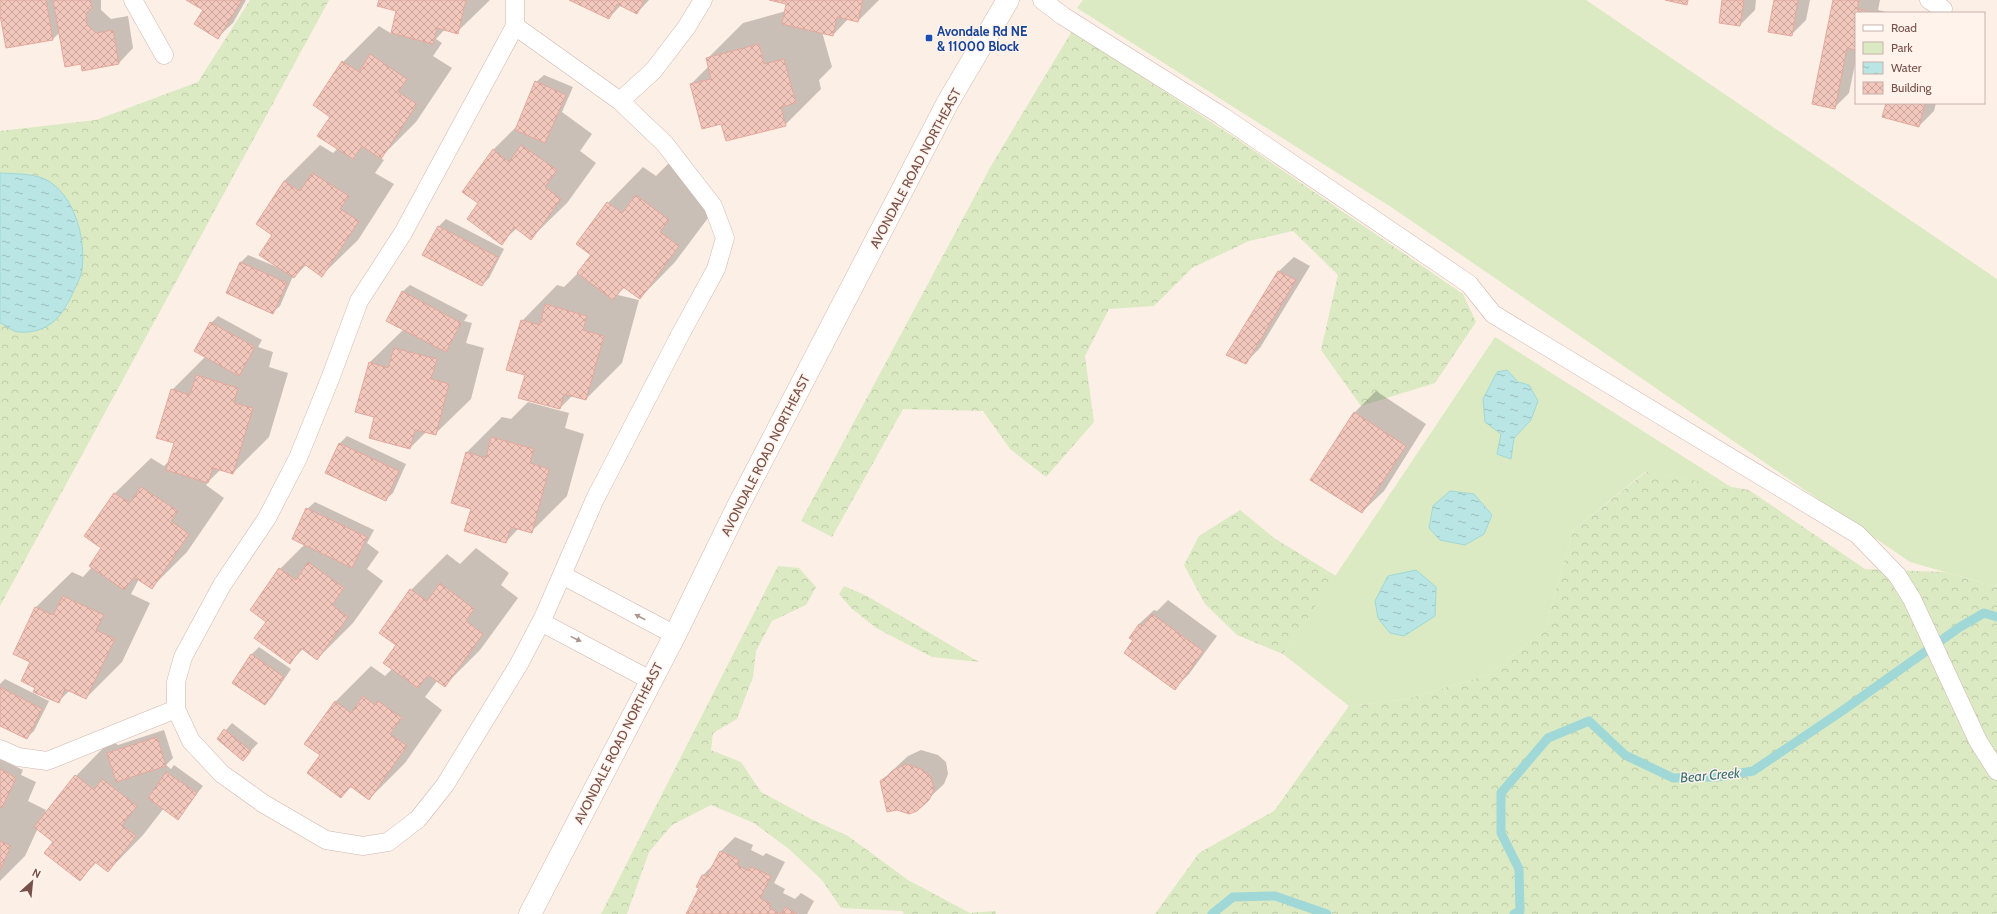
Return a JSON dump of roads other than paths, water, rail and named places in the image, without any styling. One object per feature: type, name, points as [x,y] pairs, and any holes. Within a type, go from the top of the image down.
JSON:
[{"type":"main road","name":"AVONDALE ROAD NORTHEAST","points":[[530,914],[674,635],[738,506],[948,102],[1008,0]]},
{"type":"lane","points":[[133,0],[164,55]]},
{"type":"lane","points":[[515,0],[515,26],[403,233],[359,301],[330,379],[298,458],[267,518],[222,585],[183,657],[176,682],[176,709],[191,740],[222,774],[264,804],[326,840],[363,846],[388,842],[418,819],[445,785],[519,664],[541,622],[595,498],[716,269],[724,238],[713,206],[665,144],[620,101],[515,26]]},
{"type":"lane","points":[[620,101],[653,71],[686,28],[703,0]]},
{"type":"lane","points":[[1042,0],[1063,16],[1222,116],[1469,284],[1493,314],[1857,534],[1897,575],[1943,662],[1978,741],[1997,771]]},
{"type":"lane","points":[[562,575],[674,635]]},
{"type":"lane","points":[[541,622],[650,680]]},
{"type":"lane","points":[[0,749],[18,757],[47,761],[176,709]]},
{"type":"water","points":[[0,173],[33,175],[50,182],[59,189],[67,199],[73,210],[80,234],[83,259],[82,270],[70,299],[60,315],[54,321],[39,330],[30,332],[17,332],[0,323]]},
{"type":"water","points":[[1507,370],[1518,382],[1529,385],[1538,401],[1531,420],[1514,438],[1511,459],[1497,454],[1501,434],[1485,422],[1483,399],[1497,372]]},
{"type":"water","points":[[1450,491],[1474,494],[1492,515],[1484,534],[1465,545],[1440,540],[1429,528],[1433,506]]},
{"type":"water","points":[[1416,570],[1436,587],[1435,616],[1404,636],[1390,633],[1378,618],[1375,601],[1388,576]]},
{"type":"waterway","name":"Bear Creek","points":[[1514,914],[1520,911],[1519,869],[1501,833],[1501,793],[1548,738],[1589,721],[1625,755],[1673,778],[1717,777],[1753,771],[1842,711],[1960,627],[1984,613],[1997,617]]},
{"type":"waterway","name":"Bear Creek","points":[[1212,914],[1233,897],[1275,896],[1327,914]]},
{"type":"place","name":"Avondale Rd NE & 11000 Block","points":[[929,38]]}]
